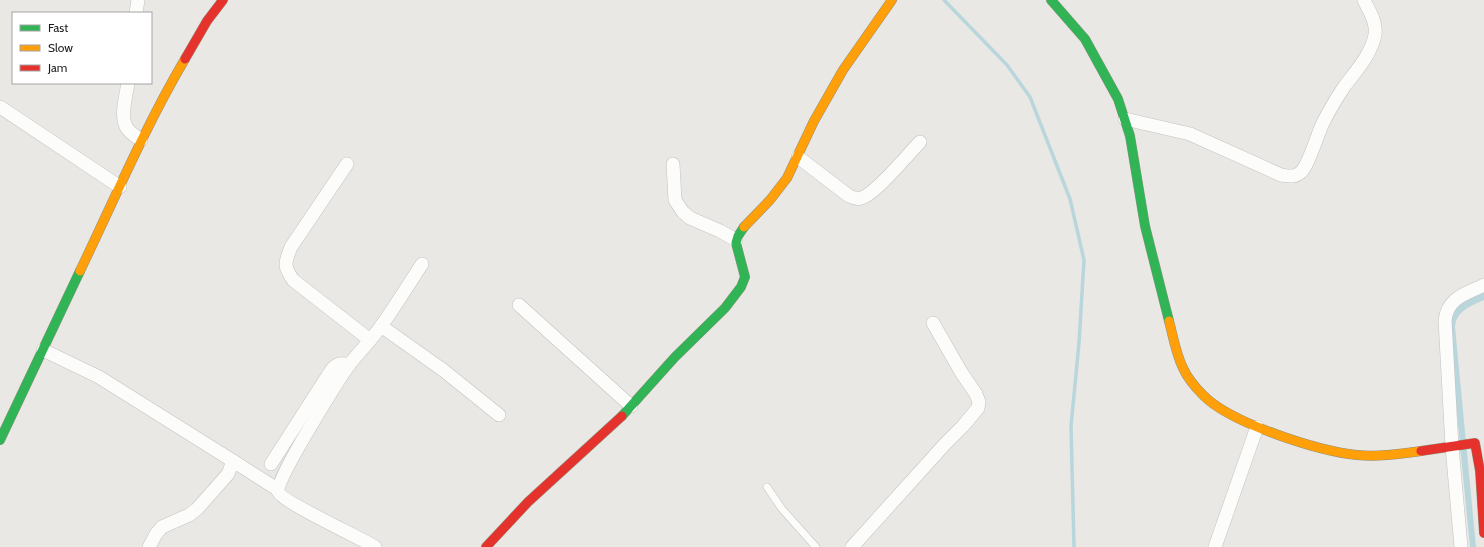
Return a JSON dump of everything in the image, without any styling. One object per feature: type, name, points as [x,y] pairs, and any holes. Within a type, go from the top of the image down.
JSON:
[{"type":"street","points":[[136,12],[138,0]]},
{"type":"street","points":[[0,440],[141,140],[170,84],[207,21],[223,0]]},
{"type":"street","points":[[486,547],[513,518],[613,425],[675,357],[735,295],[743,282],[744,272],[736,240],[740,232],[770,200],[787,178],[814,121],[843,70],[892,0]]},
{"type":"street","points":[[1050,0],[1085,39],[1118,99],[1130,136],[1145,226],[1173,337],[1183,368],[1202,394],[1212,403],[1233,416],[1257,427],[1314,447],[1332,451],[1357,455],[1383,456],[1476,444],[1478,450],[1484,532]]},
{"type":"street","points":[[1125,119],[1190,134],[1281,175],[1295,176],[1305,167],[1315,140],[1330,109],[1354,75],[1372,44],[1375,34],[1375,27],[1373,18],[1364,0]]},
{"type":"street","points":[[128,84],[124,114],[125,125],[130,132],[141,140]]},
{"type":"street","points":[[0,107],[120,187]]},
{"type":"street","points":[[798,157],[849,196],[857,199],[875,189],[920,142]]},
{"type":"street","points":[[347,164],[291,247],[286,261],[286,270],[293,280],[370,340]]},
{"type":"street","points":[[673,164],[675,200],[683,212],[690,218],[720,231],[736,240]]},
{"type":"street","points":[[375,547],[298,507],[278,493],[278,489],[284,472],[315,418],[349,365],[382,326],[422,264]]},
{"type":"street","points":[[1461,547],[1445,320],[1446,311],[1449,306],[1457,299],[1484,285]]},
{"type":"street","points":[[519,305],[631,406]]},
{"type":"street","points":[[852,547],[978,408],[979,402],[976,394],[961,372],[933,323]]},
{"type":"street","points":[[382,326],[443,370],[499,415]]},
{"type":"street","points":[[43,350],[99,377],[278,489]]},
{"type":"street","points":[[270,464],[332,368],[339,364],[349,365]]},
{"type":"street","points":[[1215,547],[1257,427]]},
{"type":"street","points":[[149,547],[156,534],[162,527],[189,515],[197,509],[228,474],[233,461]]},
{"type":"lane","points":[[767,487],[782,509],[816,547]]},
{"type":"water","points":[[1484,291],[1484,300],[1469,307],[1461,313],[1456,321],[1455,327],[1476,547],[1470,547],[1448,322],[1457,305]]},
{"type":"waterway","points":[[944,0],[1007,65],[1030,97],[1070,199],[1084,260],[1079,343],[1071,426],[1074,547]]},
{"type":"traffic: fast","points":[[1051,0],[1085,39],[1118,99],[1130,136],[1145,226],[1169,321]]},
{"type":"traffic: fast","points":[[622,416],[675,357],[725,308],[741,287],[745,277],[736,243],[738,236],[744,227]]},
{"type":"traffic: fast","points":[[0,440],[80,271]]},
{"type":"traffic: slow","points":[[744,227],[770,200],[787,178],[814,121],[843,70],[892,0]]},
{"type":"traffic: slow","points":[[80,271],[143,137],[185,59]]},
{"type":"traffic: slow","points":[[1169,321],[1178,357],[1189,379],[1203,395],[1233,416],[1298,442],[1340,452],[1373,456],[1421,451]]},
{"type":"traffic: jam","points":[[185,59],[207,21],[223,0]]},
{"type":"traffic: jam","points":[[486,547],[528,502],[622,416]]},
{"type":"traffic: jam","points":[[1421,451],[1475,443],[1480,471],[1484,533]]}]
